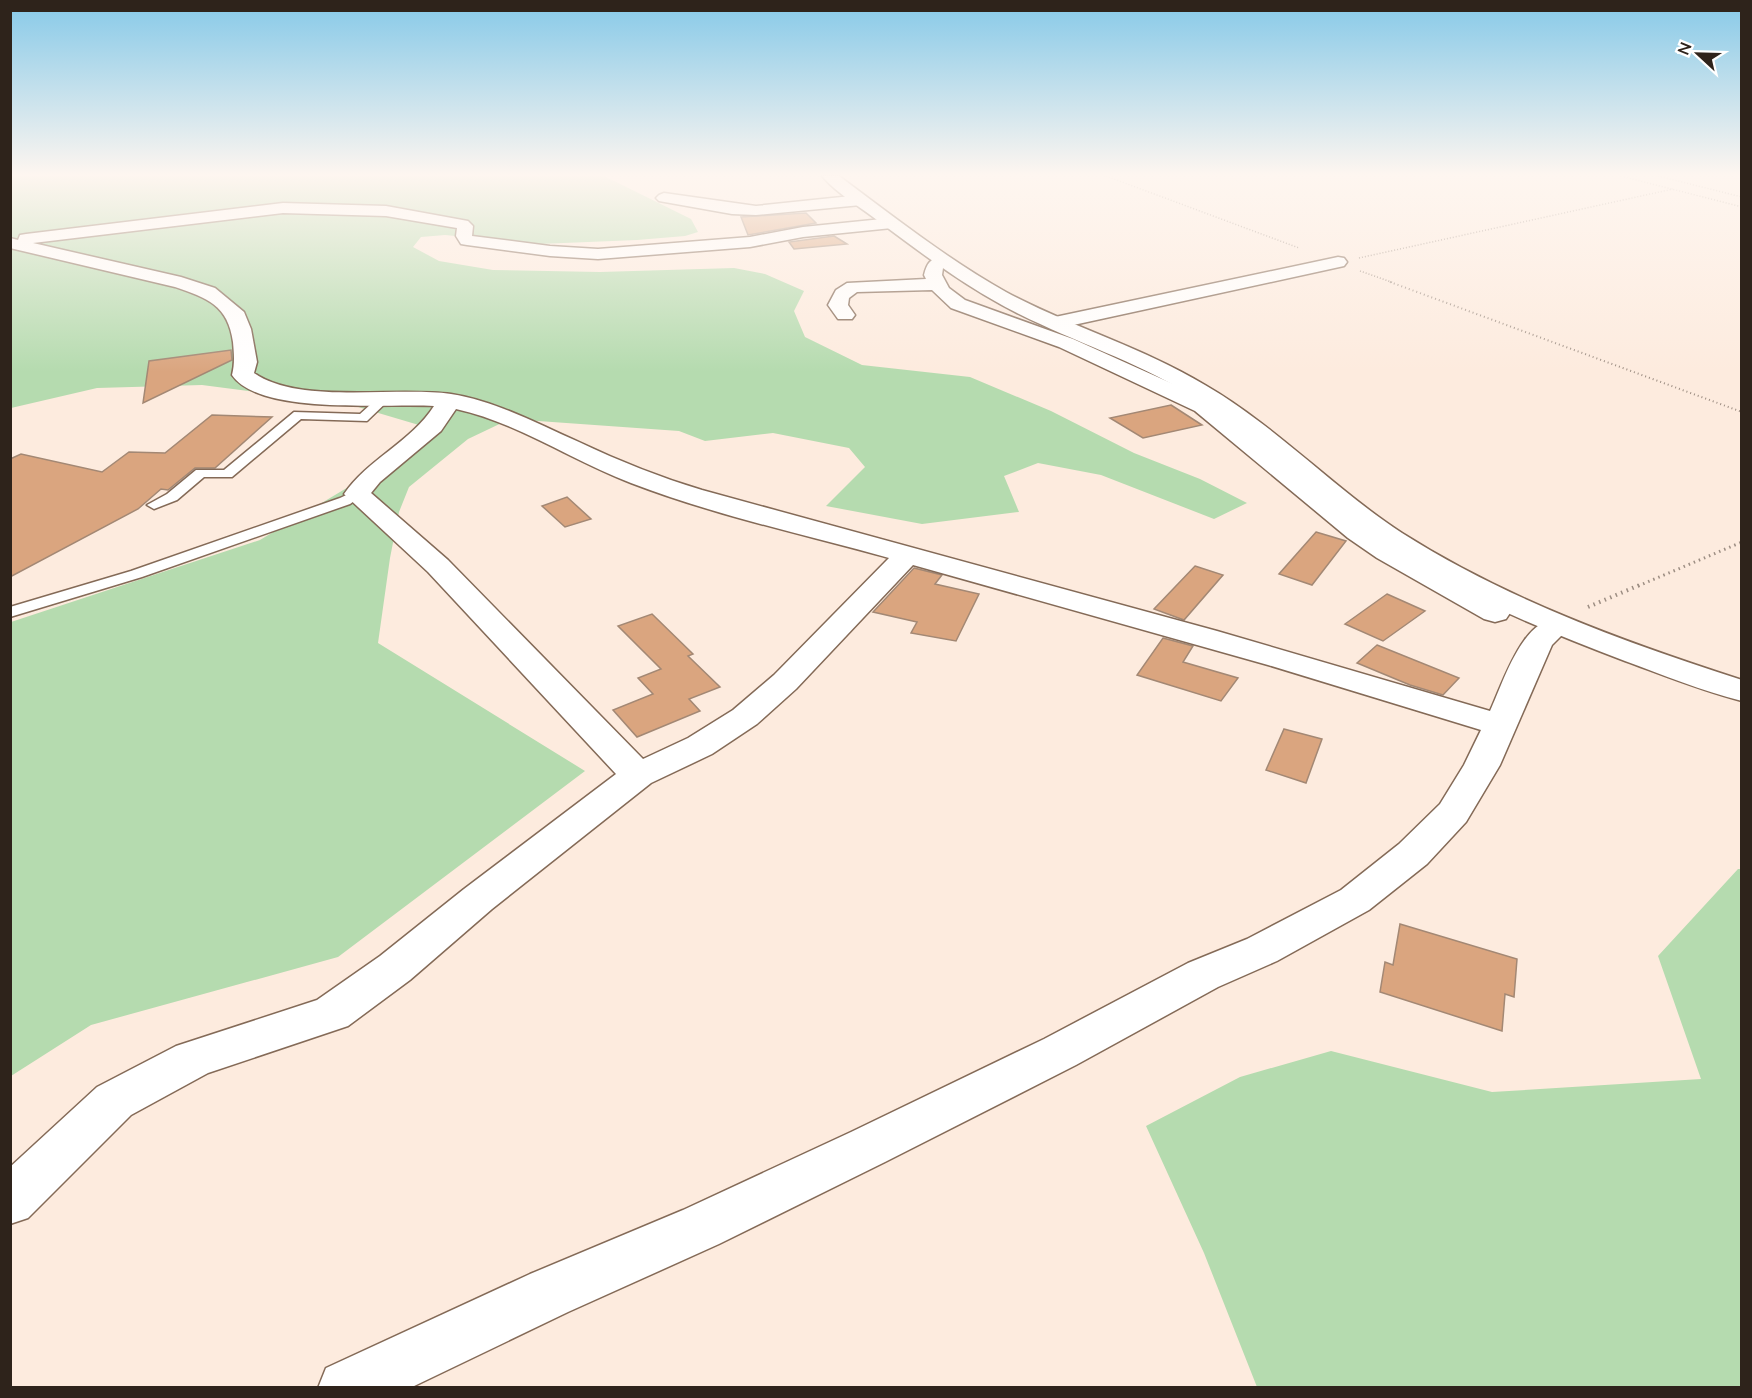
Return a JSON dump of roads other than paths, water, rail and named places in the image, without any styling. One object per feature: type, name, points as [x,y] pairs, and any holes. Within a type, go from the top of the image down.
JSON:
[{"type":"street","points":[[478,241],[587,254],[754,241]]},
{"type":"street","points":[[910,241],[940,273],[953,300],[969,309],[1066,344],[1203,406],[1358,532],[1387,552],[1496,613]]},
{"type":"street","points":[[10,242],[181,283],[208,292],[234,312],[241,329],[246,362],[243,375],[250,384],[279,392],[326,398],[386,398],[471,404],[617,469],[661,485],[1361,682],[1499,725]]},
{"type":"street","points":[[1055,323],[1338,262]]},
{"type":"street","points":[[845,315],[838,305],[839,298],[854,287],[940,273],[992,292],[1027,311],[1138,358],[1197,389],[1284,452],[1313,478],[1391,538],[1480,588],[1557,626],[1742,692]]},
{"type":"street","points":[[449,401],[433,426],[371,477],[357,494],[438,566],[638,775]]},
{"type":"street","points":[[10,1201],[114,1101],[192,1059],[332,1013],[395,968],[478,899],[638,775],[700,746],[745,717],[785,682],[908,554]]},
{"type":"street","points":[[346,1388],[549,1293],[701,1227],[858,1152],[1070,1047],[1203,975],[1262,950],[1355,900],[1413,854],[1453,813],[1482,765],[1538,641],[1557,626]]},
{"type":"lane","points":[[154,506],[172,497],[201,473],[227,474],[298,415],[363,418],[386,398]]},
{"type":"lane","points":[[10,612],[54,601],[179,560],[345,501],[357,494]]}]
